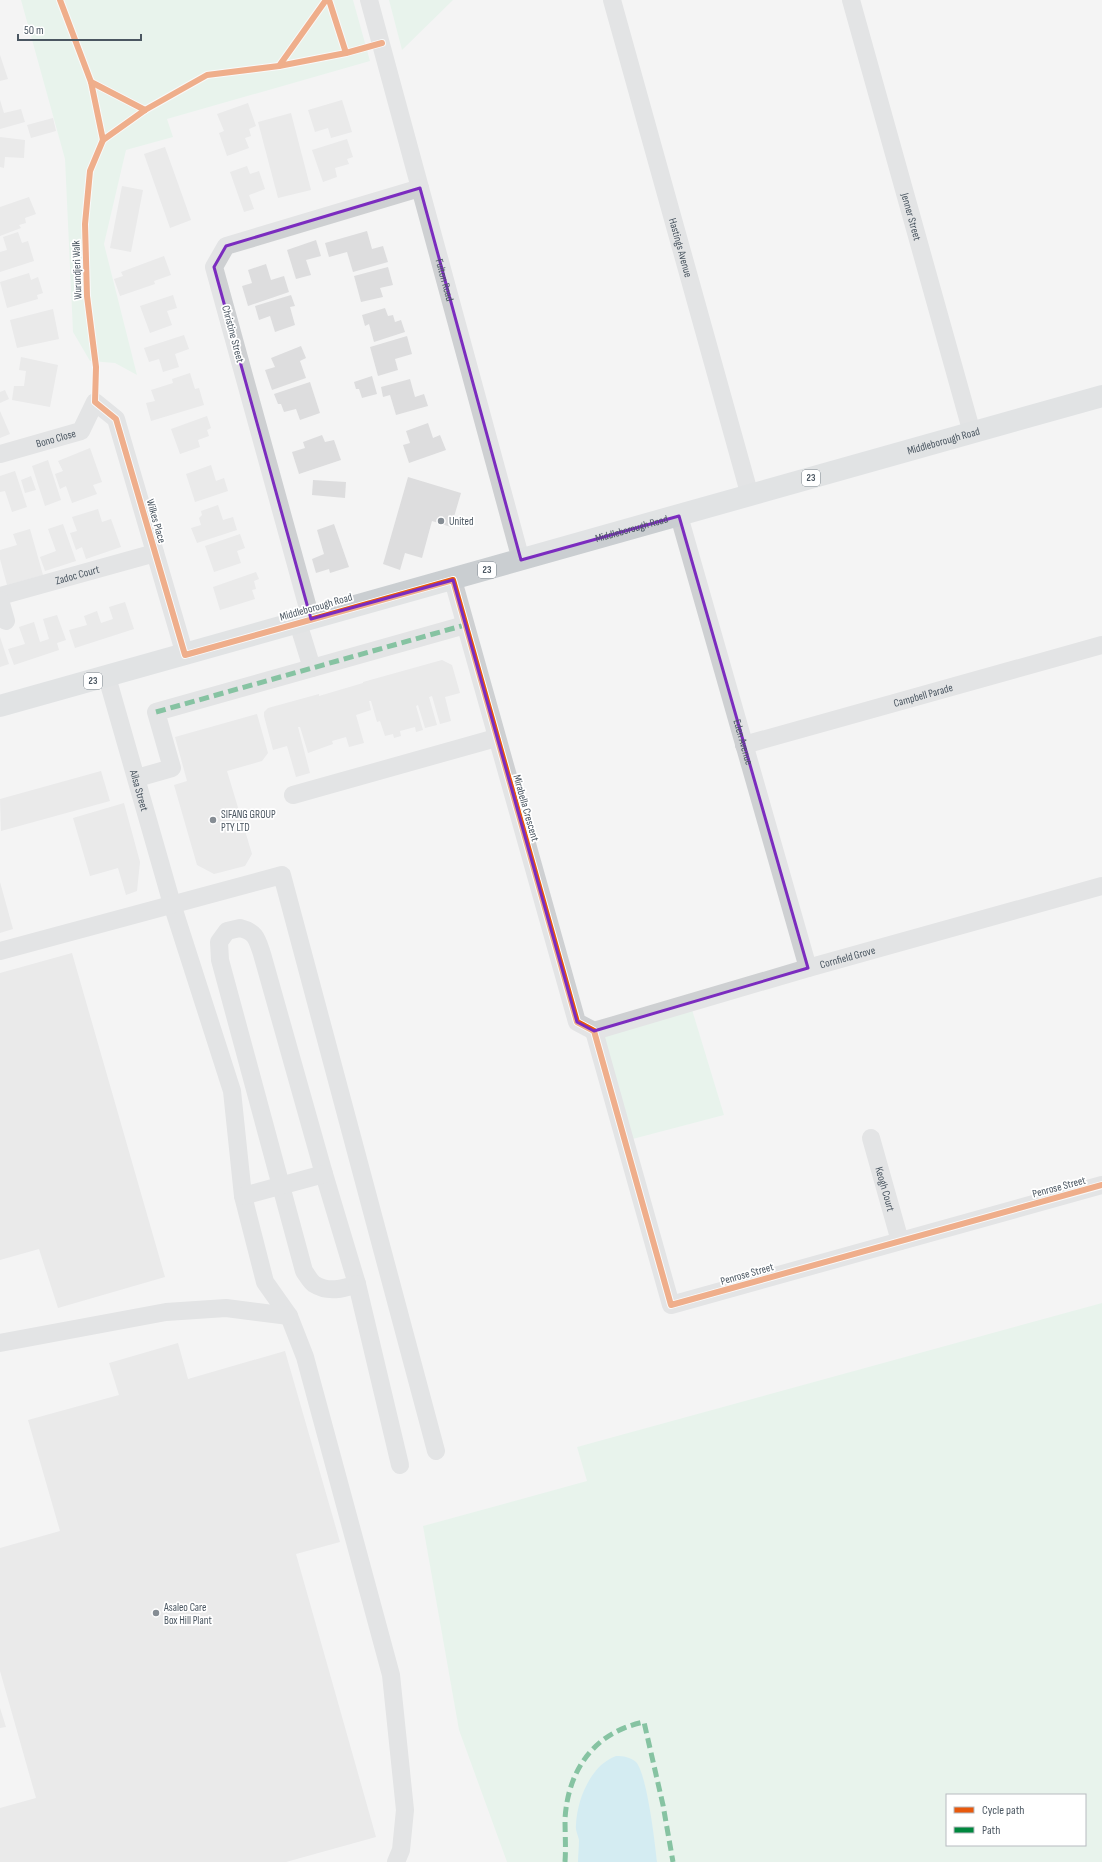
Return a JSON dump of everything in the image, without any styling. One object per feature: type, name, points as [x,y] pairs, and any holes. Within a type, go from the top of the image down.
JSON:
[{"type":"main road","name":"Middleborough Road","points":[[0,706],[453,580],[1102,396]]},
{"type":"street","name":"Fulton Road","points":[[369,0],[521,560]]},
{"type":"street","name":"Hastings Avenue","points":[[612,0],[750,496]]},
{"type":"street","name":"Jenner Street","points":[[852,0],[972,433]]},
{"type":"street","name":"Christine Street","points":[[312,668],[305,621],[214,267],[226,246],[420,188]]},
{"type":"street","name":"Bono Close","points":[[0,454],[81,431],[95,402]]},
{"type":"street","name":"Wilkes Place","points":[[95,402],[116,419],[185,655]]},
{"type":"street","name":"Eden Avenue","points":[[679,516],[808,968]]},
{"type":"street","name":"Zadoc Court","points":[[0,596],[155,553]]},
{"type":"street","name":"Mirabella Crescent","points":[[453,580],[496,738],[577,1022],[594,1031]]},
{"type":"street","points":[[0,600],[6,621]]},
{"type":"street","points":[[136,778],[172,768],[156,712],[465,625]]},
{"type":"street","name":"Campbell Parade","points":[[744,745],[1102,645]]},
{"type":"street","name":"Ailsa Street","points":[[107,677],[172,904],[232,1091],[243,1196],[265,1282],[289,1316],[305,1357],[391,1675],[405,1810],[401,1850],[396,1862]]},
{"type":"street","points":[[293,795],[496,738]]},
{"type":"street","points":[[0,951],[282,875],[436,1451]]},
{"type":"street","name":"Cornfield Grove","points":[[594,1031],[808,968],[1102,886]]},
{"type":"street","points":[[357,1284],[339,1290],[327,1288],[313,1283],[304,1271],[220,960],[219,942],[227,931],[240,928],[250,930],[258,940],[324,1174],[357,1284],[400,1465]]},
{"type":"street","name":"Penrose Street","points":[[594,1031],[671,1305],[1102,1185]]},
{"type":"street","name":"Keogh Court","points":[[871,1138],[900,1241]]},
{"type":"street","points":[[243,1196],[324,1174]]},
{"type":"street","points":[[0,1342],[166,1312],[226,1308],[289,1316]]},
{"type":"highlighted area","points":[[420,188],[521,560],[679,516],[808,968],[594,1031],[577,1022],[453,580],[311,619],[214,267],[226,246]]},
{"type":"green space","points":[[21,0],[353,0],[370,61],[167,119],[173,137],[126,150],[104,244],[137,375],[115,363],[90,361],[73,332],[65,159]]},
{"type":"green space","points":[[389,0],[453,0],[402,50]]},
{"type":"green space","points":[[690,1003],[724,1115],[625,1141],[594,1031]]},
{"type":"green space","points":[[1102,1303],[1102,1862],[507,1862],[459,1730],[423,1526],[587,1481],[577,1447]]},
{"type":"water","points":[[616,1756],[631,1759],[636,1762],[640,1769],[644,1780],[650,1809],[657,1862],[578,1862],[579,1840],[576,1827],[579,1805],[587,1784],[599,1767],[607,1760]]},
{"type":"building","points":[[0,55],[8,79],[0,81]]},
{"type":"building","points":[[0,100],[4,113],[21,109],[25,122],[0,129]]},
{"type":"building","points":[[342,100],[352,132],[331,138],[328,128],[315,132],[308,110]]},
{"type":"building","points":[[248,103],[256,126],[249,129],[251,136],[245,138],[249,148],[227,156],[219,133],[224,131],[217,114]]},
{"type":"building","points":[[291,113],[311,190],[278,198],[258,122]]},
{"type":"building","points":[[53,118],[56,131],[31,138],[27,125]]},
{"type":"building","points":[[0,137],[25,140],[24,158],[5,157],[4,168],[0,167]]},
{"type":"building","points":[[347,139],[353,157],[347,159],[349,164],[335,168],[337,177],[323,182],[312,150]]},
{"type":"building","points":[[165,147],[191,220],[170,228],[144,154]]},
{"type":"building","points":[[247,166],[250,174],[259,171],[265,189],[249,195],[254,209],[244,212],[230,172]]},
{"type":"building","points":[[122,186],[143,190],[131,252],[110,248]]},
{"type":"building","points":[[29,197],[36,214],[25,218],[26,223],[19,225],[21,228],[0,236],[0,207]]},
{"type":"building","points":[[367,231],[372,249],[383,246],[388,262],[353,272],[347,252],[329,257],[325,243]]},
{"type":"building","points":[[18,232],[22,243],[28,241],[34,261],[0,272],[0,252],[7,250],[3,237]]},
{"type":"building","points":[[316,240],[321,256],[306,260],[311,275],[296,279],[287,250]]},
{"type":"building","points":[[164,256],[171,275],[154,281],[155,284],[120,296],[114,279],[123,276],[121,272]]},
{"type":"building","points":[[266,264],[271,280],[284,276],[289,292],[248,306],[242,286],[252,283],[248,270]]},
{"type":"building","points":[[388,267],[393,285],[380,288],[383,297],[361,302],[354,276]]},
{"type":"building","points":[[29,273],[31,280],[38,277],[43,293],[37,295],[38,299],[7,308],[0,282]]},
{"type":"building","points":[[173,295],[177,308],[167,311],[172,325],[150,333],[140,306]]},
{"type":"building","points":[[291,295],[295,306],[290,307],[295,325],[275,332],[270,316],[259,320],[255,306]]},
{"type":"building","points":[[385,308],[388,316],[393,315],[395,322],[401,320],[405,332],[374,342],[369,324],[365,326],[362,315]]},
{"type":"building","points":[[53,309],[59,339],[17,348],[10,320]]},
{"type":"building","points":[[184,335],[189,349],[175,354],[179,367],[163,372],[159,359],[149,362],[144,348]]},
{"type":"building","points":[[407,336],[412,354],[395,359],[398,370],[378,376],[370,347]]},
{"type":"building","points":[[301,346],[306,358],[300,361],[306,378],[272,390],[265,370],[275,367],[271,358]]},
{"type":"building","points":[[21,357],[58,365],[50,407],[12,400],[14,386],[24,386],[26,371],[19,370]]},
{"type":"building","points":[[190,373],[195,389],[199,388],[204,405],[151,421],[146,403],[155,401],[151,390],[173,383],[172,379]]},
{"type":"building","points":[[372,376],[377,394],[362,398],[359,389],[356,389],[354,382]]},
{"type":"building","points":[[410,379],[415,397],[424,394],[428,406],[396,415],[390,395],[383,397],[381,387]]},
{"type":"building","points":[[310,382],[320,413],[300,420],[296,409],[284,412],[281,404],[278,404],[274,394]]},
{"type":"building","points":[[5,390],[9,399],[0,403],[0,392]]},
{"type":"building","points":[[0,411],[10,434],[0,438]]},
{"type":"building","points":[[207,416],[211,428],[207,430],[209,436],[198,440],[200,447],[180,454],[171,429]]},
{"type":"building","points":[[428,423],[433,438],[440,435],[446,450],[409,463],[403,445],[410,443],[406,431]]},
{"type":"building","points":[[322,435],[325,442],[334,440],[341,460],[299,474],[292,452],[305,448],[303,442]]},
{"type":"building","points":[[90,448],[102,482],[93,485],[97,494],[72,503],[66,486],[60,489],[55,474],[63,471],[58,461]]},
{"type":"building","points":[[48,460],[61,500],[45,506],[32,466]]},
{"type":"building","points":[[211,465],[216,481],[224,478],[228,491],[195,502],[186,474]]},
{"type":"building","points":[[15,471],[27,507],[12,512],[5,491],[0,492],[0,476]]},
{"type":"building","points":[[31,476],[36,490],[25,493],[21,480]]},
{"type":"building","points":[[408,477],[461,493],[451,527],[432,521],[422,558],[405,553],[400,570],[383,564]]},
{"type":"building","points":[[313,480],[346,482],[345,498],[312,495]]},
{"type":"building","points":[[218,505],[223,520],[233,517],[237,530],[197,543],[191,528],[201,525],[199,518],[202,515],[201,511]]},
{"type":"building","points":[[98,509],[102,522],[111,519],[121,547],[86,559],[82,547],[76,550],[70,533],[77,531],[72,517]]},
{"type":"building","points":[[63,524],[76,561],[45,571],[40,557],[56,551],[48,529]]},
{"type":"building","points":[[334,524],[349,567],[330,573],[329,569],[316,573],[312,559],[324,554],[317,530]]},
{"type":"building","points":[[30,529],[43,575],[7,585],[0,559],[0,550],[17,545],[13,534]]},
{"type":"building","points":[[240,534],[245,548],[237,551],[241,563],[214,572],[205,546]]},
{"type":"building","points":[[256,572],[259,579],[254,581],[256,589],[252,590],[255,599],[220,610],[213,587]]},
{"type":"building","points":[[125,602],[134,629],[75,648],[69,630],[87,625],[84,616],[97,611],[101,623],[113,619],[109,607]]},
{"type":"building","points":[[57,615],[66,640],[57,643],[59,650],[14,665],[8,649],[25,644],[19,627],[34,622],[40,642],[49,639],[43,619]]},
{"type":"building","points":[[0,637],[9,664],[0,667]]},
{"type":"building","points":[[442,660],[452,665],[460,693],[445,697],[451,721],[440,724],[432,696],[429,697],[437,725],[425,728],[418,705],[416,706],[423,730],[416,732],[415,727],[400,731],[401,736],[394,738],[393,734],[385,736],[380,721],[377,722],[371,701],[369,701],[371,710],[356,715],[364,743],[349,747],[346,737],[332,741],[333,744],[308,753],[300,727],[298,727],[310,773],[296,777],[287,746],[273,750],[264,716],[264,712],[268,708],[319,694],[319,696]]},
{"type":"building","name":"SIFANG GROUP PTY LTD","points":[[257,714],[268,753],[262,761],[227,771],[252,854],[245,866],[214,874],[197,865],[174,785],[187,781],[175,737]]},
{"type":"building","points":[[101,771],[110,801],[1,831],[0,799]]},
{"type":"building","points":[[124,803],[140,862],[137,891],[126,895],[118,868],[90,876],[73,818]]},
{"type":"building","points":[[0,882],[13,929],[0,933]]},
{"type":"building","points":[[72,953],[165,1277],[58,1308],[39,1249],[0,1260],[0,973]]},
{"type":"building","name":"Asaleo Care Box Hill Plant","points":[[178,1343],[188,1379],[285,1351],[340,1542],[296,1554],[376,1837],[286,1862],[0,1862],[0,1808],[36,1798],[0,1671],[0,1548],[60,1531],[28,1420],[119,1395],[109,1363]]},
{"type":"building","points":[[0,1708],[6,1727],[0,1728]]},
{"type":"marked path","points":[[156,712],[465,625]]},
{"type":"marked path","points":[[565,1862],[565,1819],[567,1801],[578,1769],[598,1744],[611,1734],[644,1722],[663,1805],[673,1862]]},
{"type":"cycle path","name":"Wurundjeri Walk","points":[[60,0],[91,82],[103,140],[90,171],[85,224],[87,296],[96,367],[95,402],[116,419],[185,655],[453,580],[577,1022],[594,1031],[671,1305],[1102,1185]]},
{"type":"cycle path","points":[[103,140],[145,110],[207,75],[279,66],[326,0]]},
{"type":"cycle path","points":[[329,0],[346,53]]},
{"type":"cycle path","points":[[279,66],[346,53],[382,43]]},
{"type":"cycle path","points":[[91,82],[145,110]]},
{"type":"place","name":"United","points":[[441,521]]},
{"type":"place","name":"SIFANG GROUP PTY LTD","points":[[213,820]]},
{"type":"place","name":"Asaleo Care Box Hill Plant","points":[[156,1613]]}]
